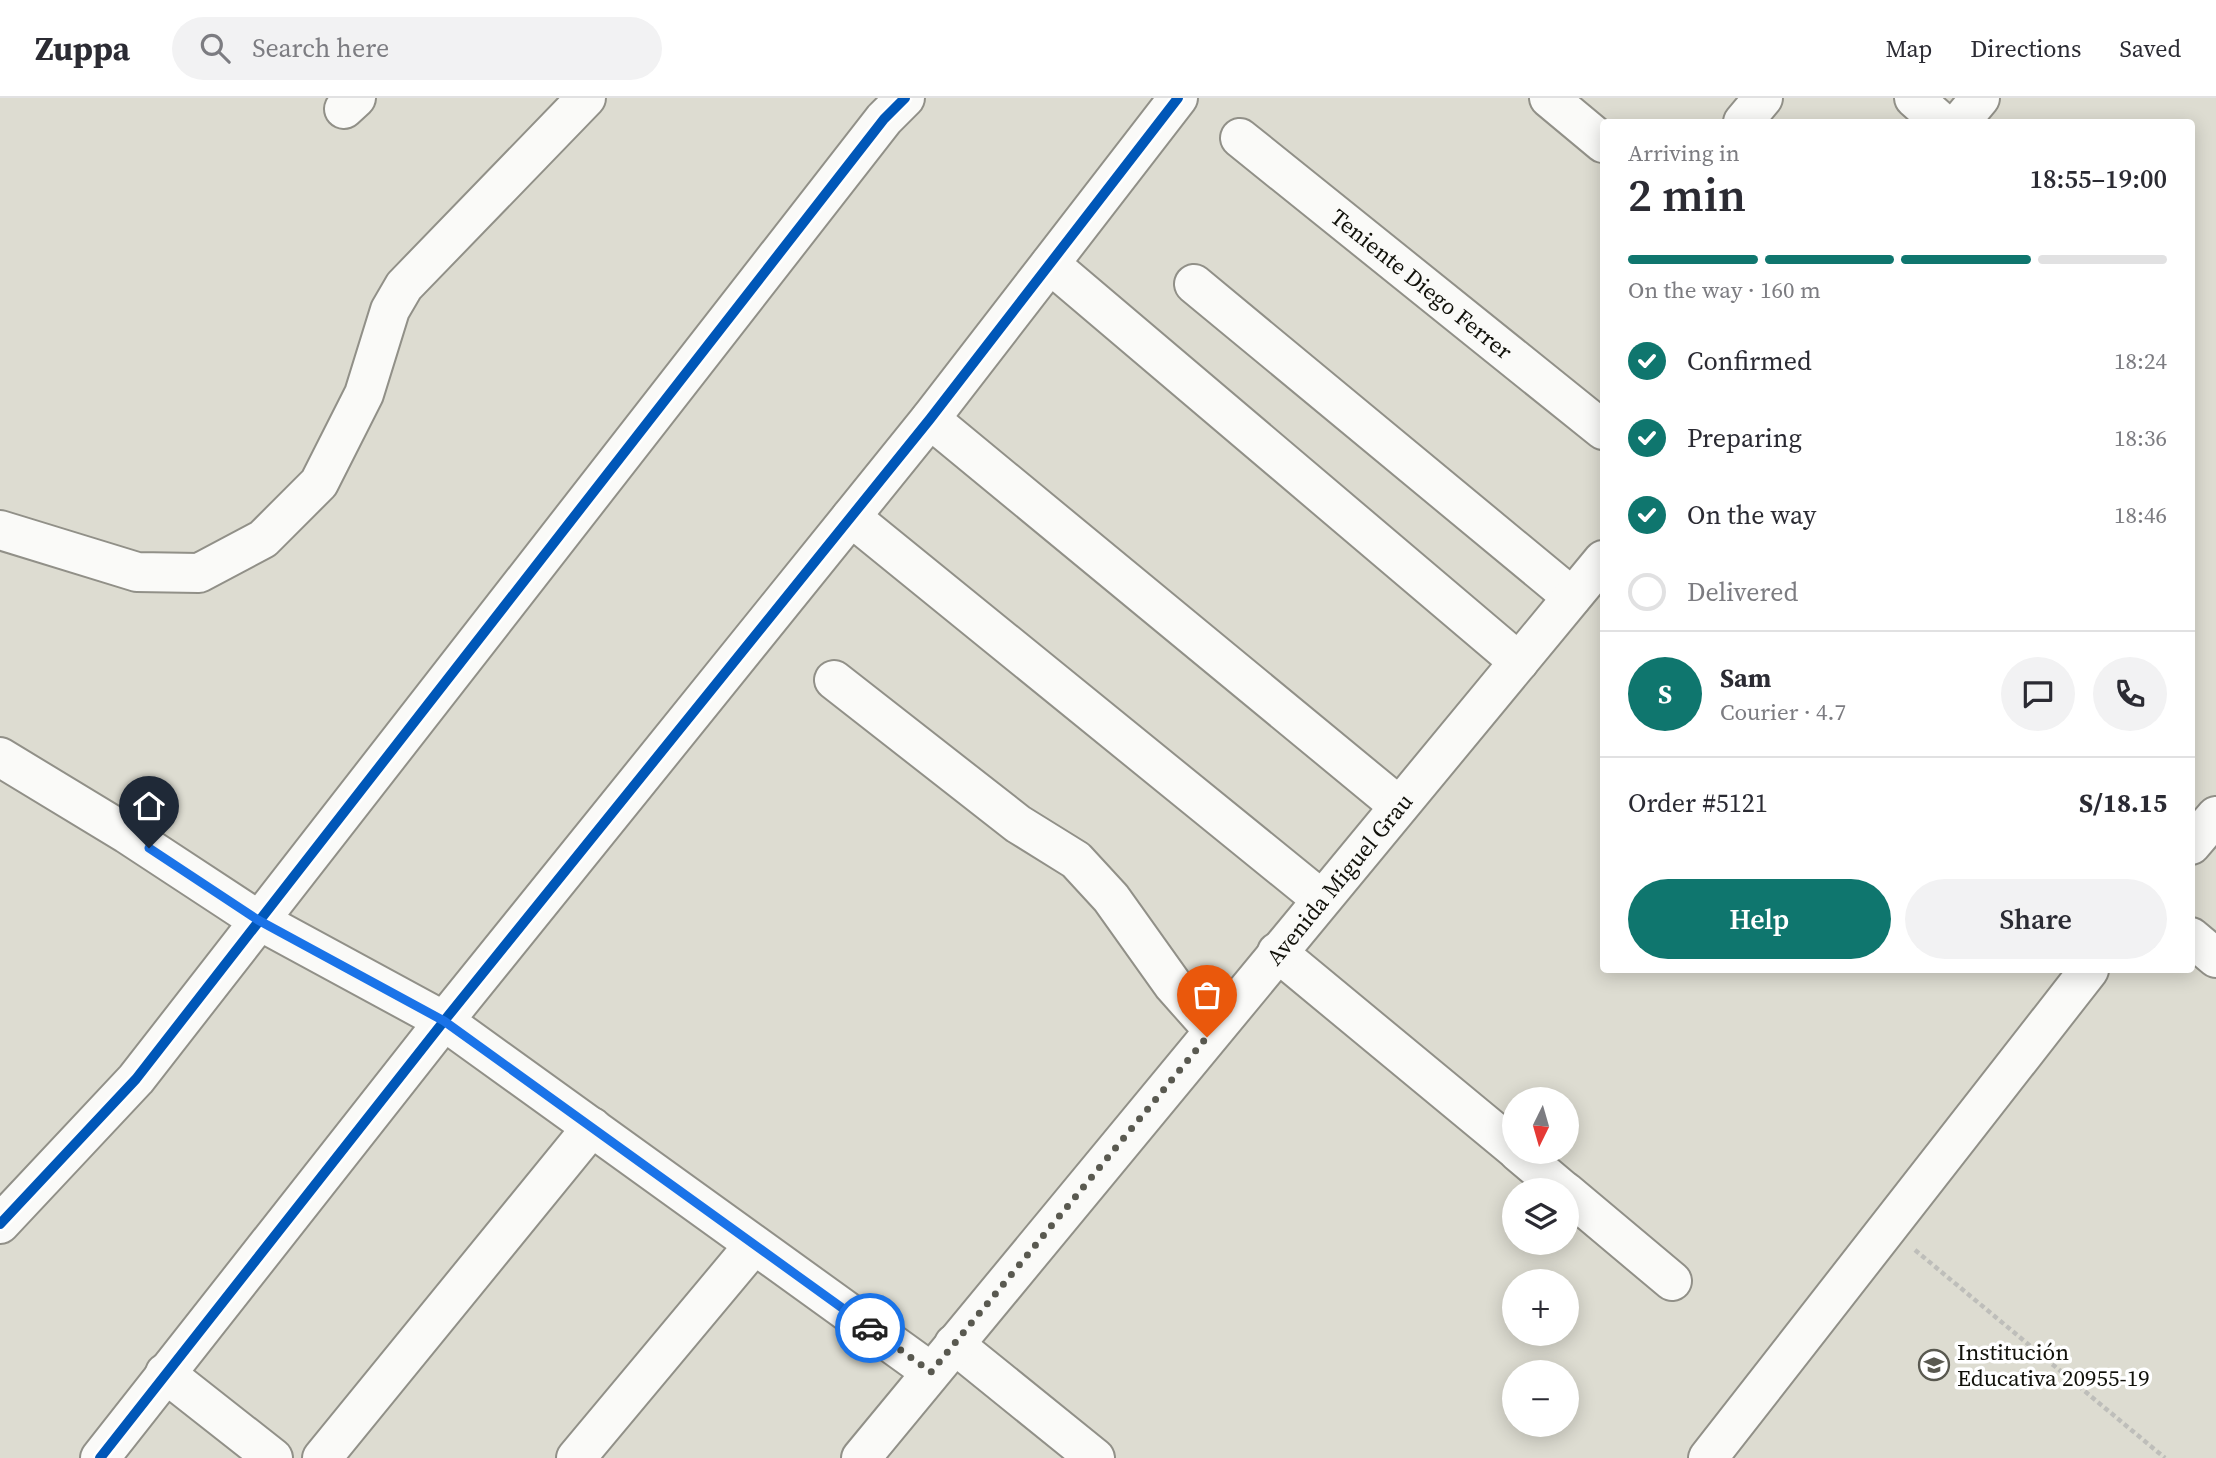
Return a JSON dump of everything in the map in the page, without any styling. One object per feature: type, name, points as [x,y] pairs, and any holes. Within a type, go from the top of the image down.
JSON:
[{"type":"street","points":[[0,530],[137,572],[199,573],[263,539],[318,484],[364,394],[390,310],[404,286],[586,98]]},
{"type":"street","points":[[0,1224],[136,1079],[884,119],[905,98]]},
{"type":"street","points":[[100,1458],[444,1021],[930,419],[1178,98]]},
{"type":"street","points":[[1549,98],[1600,140]]},
{"type":"street","points":[[1746,119],[1763,98]]},
{"type":"street","points":[[1914,98],[1938,119]]},
{"type":"street","points":[[1962,119],[1980,98]]},
{"type":"street","name":"Teniente Diego Ferrer","points":[[1240,138],[1600,428]]},
{"type":"street","points":[[1050,264],[1519,662]]},
{"type":"street","points":[[1194,284],[1572,597]]},
{"type":"street","points":[[930,419],[1399,806]]},
{"type":"street","points":[[851,517],[1321,899]]},
{"type":"street","name":"Avenida Miguel Grau","points":[[861,1458],[1600,564]]},
{"type":"street","points":[[834,680],[1017,824],[1076,860],[1111,898],[1173,985],[1213,1030]]},
{"type":"street","points":[[0,757],[127,834],[258,920],[444,1021],[754,1245],[943,1358],[1095,1458]]},
{"type":"street","points":[[2195,840],[2216,816]]},
{"type":"street","points":[[2195,940],[2216,958]]},
{"type":"street","points":[[1277,952],[1502,1138]]},
{"type":"street","points":[[1708,1458],[2087,973]]},
{"type":"street","points":[[322,1458],[592,1127]]},
{"type":"street","points":[[1533,1164],[1549,1178]]},
{"type":"street","points":[[1579,1203],[1672,1281]]},
{"type":"street","points":[[576,1458],[754,1245]]},
{"type":"street","points":[[165,1373],[273,1458]]},
{"type":"path","points":[[1888,1228],[2165,1458]]},
{"type":"cycle path","points":[[0,1224],[136,1079],[884,119],[905,98]]},
{"type":"cycle path","points":[[100,1458],[444,1021],[930,419],[1178,98]]},
{"type":"way so far","points":[[870,1328],[931,1372],[1207,1037]]},
{"type":"place","name":"Institución Educativa 20955-19","points":[[1934,1365]]},
{"type":"route","points":[[149,848],[258,920],[444,1021],[870,1328]]}]
